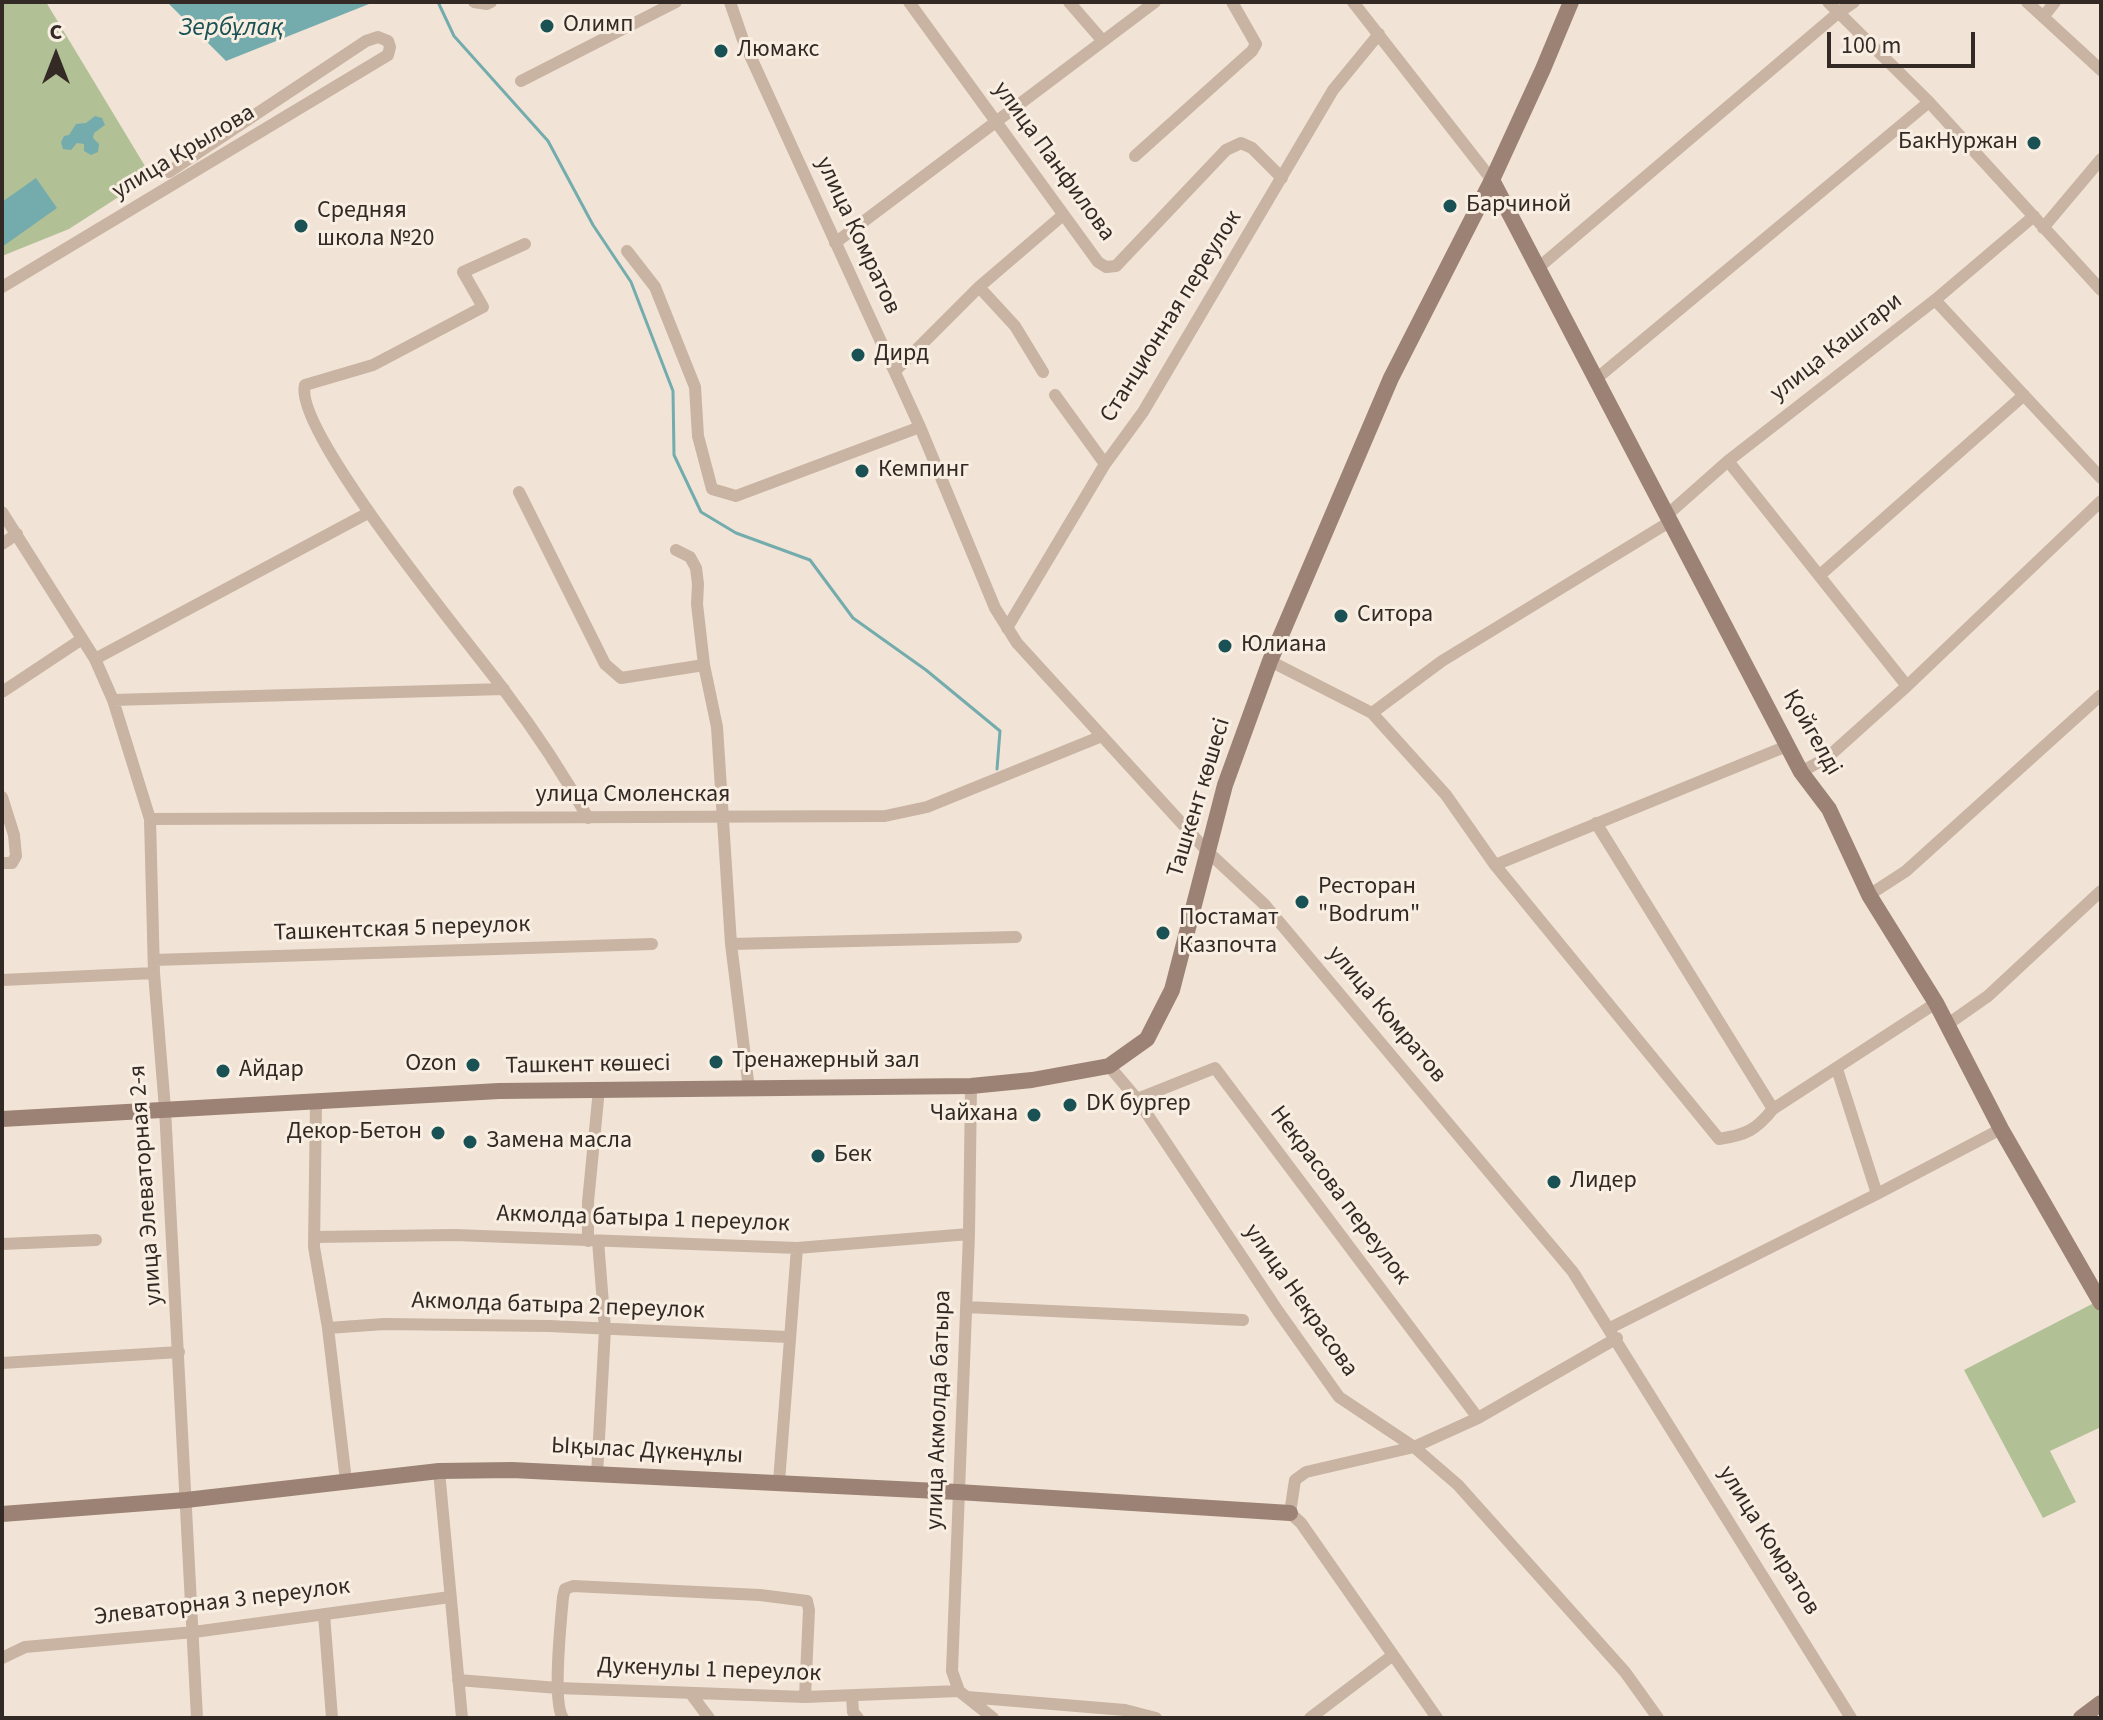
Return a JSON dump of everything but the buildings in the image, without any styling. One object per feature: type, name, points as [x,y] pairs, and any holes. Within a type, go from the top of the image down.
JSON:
[{"type":"street","points":[[474,2],[491,2]]},
{"type":"street","points":[[521,81],[676,2]]},
{"type":"street","name":"улица Комратов","points":[[730,2],[743,40],[895,371],[995,608],[1007,628],[1017,643],[1207,851],[1268,908],[1573,1272],[1851,1718]]},
{"type":"street","name":"улица Панфилова","points":[[909,2],[1063,215],[1098,262],[1106,267],[1116,266],[1226,150],[1241,143],[1252,148],[1282,178]]},
{"type":"street","points":[[1069,2],[1102,40]]},
{"type":"street","points":[[835,243],[1155,2]]},
{"type":"street","points":[[1135,156],[1252,51],[1256,44],[1254,38],[1232,2]]},
{"type":"street","points":[[1353,2],[1492,180]]},
{"type":"street","name":"Ташкент көшесі","points":[[2,1119],[499,1091],[971,1086],[1032,1080],[1109,1066],[1147,1039],[1172,990],[1225,785],[1270,661],[1391,378],[1492,180],[1571,2]]},
{"type":"street","points":[[1828,2],[1929,102],[2101,290]]},
{"type":"street","points":[[1538,268],[1854,2]]},
{"type":"street","points":[[2027,2],[2101,70]]},
{"type":"street","points":[[2043,17],[2055,2]]},
{"type":"street","name":"Станционная переулок","points":[[1007,628],[1105,464],[1143,412],[1333,90],[1379,34]]},
{"type":"street","name":"улица Крылова","points":[[2,287],[388,55],[388,41],[378,37],[366,41],[169,172]]},
{"type":"street","points":[[1596,379],[1929,102]]},
{"type":"street","points":[[2043,228],[2101,159]]},
{"type":"street","name":"Қойгелді","points":[[1492,180],[1801,772],[1829,809],[1869,895],[1948,1024],[2001,1129],[2096,1283],[2101,1303]]},
{"type":"street","points":[[895,371],[979,287],[1063,215]]},
{"type":"street","name":"улица Кашгари","points":[[1372,713],[1442,661],[1669,518],[1728,461],[1935,300],[2034,216]]},
{"type":"street","points":[[525,244],[463,272],[483,307],[373,365],[305,385],[303,394],[304,403],[368,513],[556,761],[588,818]]},
{"type":"street","points":[[627,251],[655,287],[695,387],[698,436],[712,489],[736,496],[920,427]]},
{"type":"street","points":[[979,287],[1015,326],[1043,372]]},
{"type":"street","points":[[1935,300],[2101,478]]},
{"type":"street","points":[[1055,395],[1105,464]]},
{"type":"street","points":[[1820,575],[2024,395]]},
{"type":"street","points":[[1728,461],[1907,686]]},
{"type":"street","points":[[519,492],[605,664],[621,678],[704,665]]},
{"type":"street","points":[[1801,772],[1828,757],[1907,686],[2101,501]]},
{"type":"street","name":"улица Элеваторная 2-я","points":[[2,512],[95,659],[113,700],[150,819],[154,967],[179,1352],[197,1718]]},
{"type":"street","points":[[95,659],[368,513]]},
{"type":"street","points":[[2,544],[17,534]]},
{"type":"street","points":[[676,550],[690,557],[696,568],[704,665],[717,727],[731,944],[749,1089]]},
{"type":"street","points":[[2,692],[82,639]]},
{"type":"street","points":[[1270,661],[1372,713],[1446,795],[1495,865],[1719,1139],[1737,1136],[1758,1127],[1773,1109],[1936,1003]]},
{"type":"street","points":[[113,700],[504,689]]},
{"type":"street","points":[[1869,895],[1906,871],[2101,695]]},
{"type":"street","name":"улица Смоленская","points":[[150,819],[885,816],[927,807],[1102,736]]},
{"type":"street","points":[[1495,865],[1787,746]]},
{"type":"street","points":[[2,797],[16,849],[12,863],[2,863]]},
{"type":"street","points":[[1596,823],[1773,1109]]},
{"type":"street","points":[[1948,1024],[1988,996],[2101,891]]},
{"type":"street","points":[[731,944],[1016,937]]},
{"type":"street","name":"Ташкентская 5 переулок","points":[[2,980],[154,967],[652,944]]},
{"type":"street","name":"улица Некрасова","points":[[1109,1066],[1137,1099],[1339,1397],[1414,1447],[1458,1485],[1625,1672],[1658,1718]]},
{"type":"street","name":"Некрасова переулок","points":[[1137,1099],[1215,1068],[1478,1418]]},
{"type":"street","points":[[1837,1069],[1877,1194]]},
{"type":"street","name":"улица Акмолда батыра","points":[[963,1694],[952,1671],[969,1234],[971,1086]]},
{"type":"street","points":[[597,1475],[605,1329],[588,1202],[599,1089]]},
{"type":"street","points":[[316,1102],[314,1237],[346,1481]]},
{"type":"street","points":[[1437,1718],[1301,1523],[1290,1513],[1295,1480],[1306,1472],[1414,1447],[1478,1418],[1613,1333],[2001,1129]]},
{"type":"street","name":"Акмолда батыра 1 переулок","points":[[314,1237],[455,1235],[797,1248],[969,1234]]},
{"type":"street","points":[[2,1244],[96,1240]]},
{"type":"street","points":[[779,1482],[797,1248]]},
{"type":"street","points":[[966,1307],[1243,1320]]},
{"type":"street","name":"Акмолда батыра 2 переулок","points":[[328,1328],[384,1324],[788,1337]]},
{"type":"street","points":[[2,1363],[179,1352]]},
{"type":"street","name":"Ықылас Дүкенұлы","points":[[2,1514],[186,1500],[439,1471],[512,1470],[779,1482],[1290,1513]]},
{"type":"street","points":[[439,1471],[462,1718]]},
{"type":"street","points":[[563,1718],[558,1712],[558,1688],[565,1589],[573,1586],[760,1595],[807,1601],[805,1697]]},
{"type":"street","name":"Элеваторная 3 переулок","points":[[2,1658],[25,1647],[194,1632],[450,1597]]},
{"type":"street","points":[[324,1614],[332,1718]]},
{"type":"street","points":[[1310,1718],[1393,1655]]},
{"type":"street","name":"Дукенулы 1 переулок","points":[[458,1680],[691,1694],[805,1697],[963,1694],[1125,1710],[1156,1718]]},
{"type":"street","points":[[691,1694],[709,1718]]},
{"type":"street","points":[[963,1694],[993,1718]]},
{"type":"street","points":[[852,1696],[853,1712],[858,1718]]},
{"type":"street","points":[[2081,1718],[2101,1703]]},
{"type":"green space","points":[[2,2],[46,2],[151,176],[69,229],[2,256]]},
{"type":"green space","points":[[2094,1303],[2101,1315],[2101,1427],[2050,1451],[2076,1502],[2043,1518],[1964,1370]]},
{"type":"water","name":"Зербұлақ","points":[[163,2],[374,2],[226,61],[169,4]]},
{"type":"water","points":[[95,116],[102,118],[105,125],[94,133],[93,138],[99,144],[98,152],[91,155],[84,151],[84,144],[77,143],[71,150],[63,149],[61,142],[64,136],[69,135],[76,124],[86,123]]},
{"type":"water","points":[[36,178],[57,208],[2,247],[2,202]]},
{"type":"waterway","points":[[438,2],[454,36],[548,141],[593,225],[631,282],[673,391],[674,455],[701,512],[736,533],[810,560],[853,618],[926,670],[1000,731],[997,769]]},
{"type":"place","name":"Олимп","points":[[547,26]]},
{"type":"place","name":"Люмакс","points":[[721,51]]},
{"type":"place","name":"БакНуржан","points":[[2034,143]]},
{"type":"place","name":"Барчиной","points":[[1450,206]]},
{"type":"place","name":"Средняя школа №20","points":[[301,226]]},
{"type":"place","name":"Дирд","points":[[858,355]]},
{"type":"place","name":"Кемпинг","points":[[862,471]]},
{"type":"place","name":"Ситора","points":[[1341,616]]},
{"type":"place","name":"Юлиана","points":[[1225,646]]},
{"type":"place","name":"Ресторан \"Bodrum\"","points":[[1302,902]]},
{"type":"place","name":"Постамат Казпочта","points":[[1163,933]]},
{"type":"place","name":"Тренажерный зал","points":[[716,1062]]},
{"type":"place","name":"Ozon","points":[[473,1065]]},
{"type":"place","name":"Айдар","points":[[223,1071]]},
{"type":"place","name":"DK бургер","points":[[1070,1105]]},
{"type":"place","name":"Чайхана","points":[[1034,1115]]},
{"type":"place","name":"Декор-Бетон","points":[[438,1133]]},
{"type":"place","name":"Замена масла","points":[[470,1142]]},
{"type":"place","name":"Бек","points":[[818,1156]]},
{"type":"place","name":"Лидер","points":[[1554,1182]]}]
